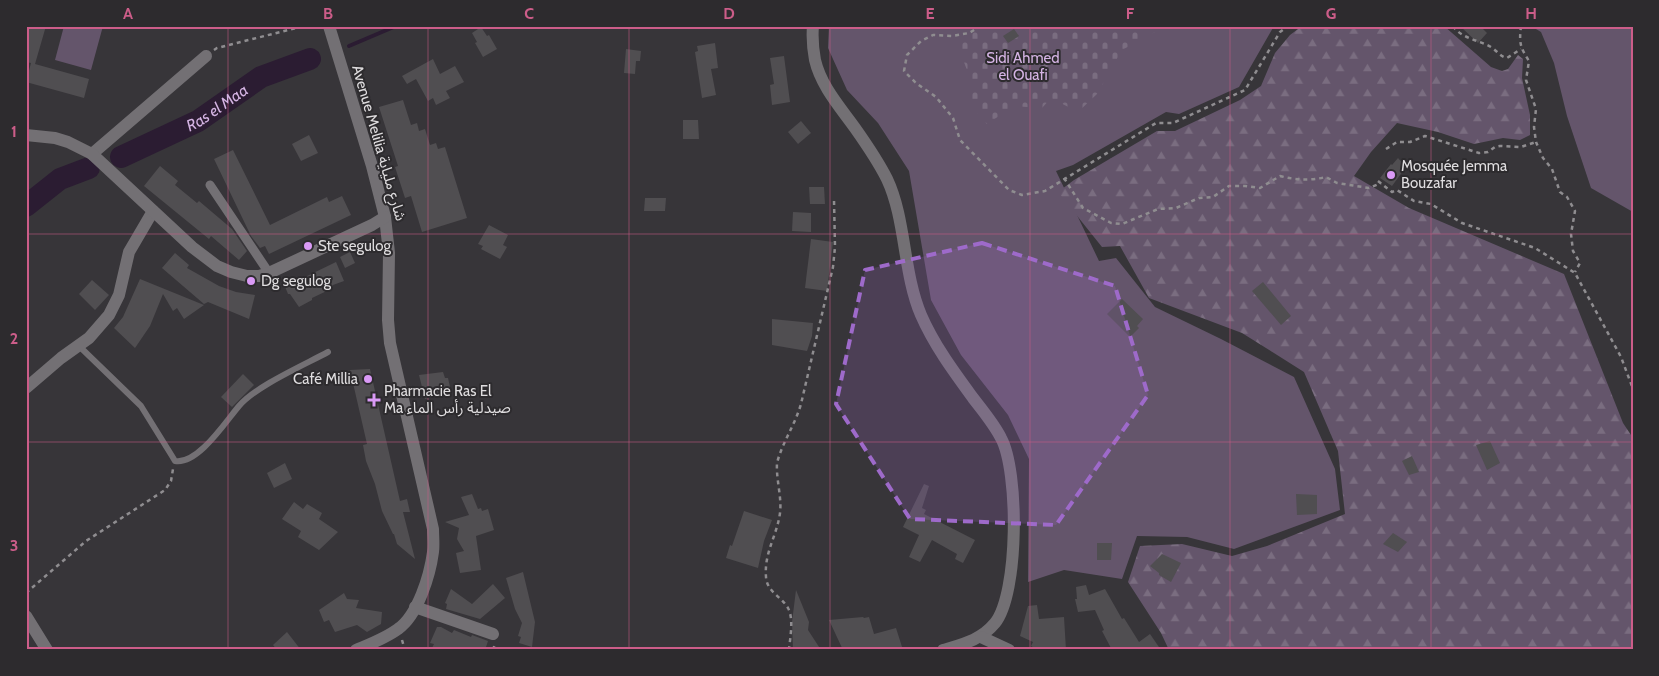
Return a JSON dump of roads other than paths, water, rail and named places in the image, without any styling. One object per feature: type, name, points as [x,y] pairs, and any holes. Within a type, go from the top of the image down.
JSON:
[{"type":"street","name":"Avenue Melilia شارع ملياية","points":[[329,26],[372,166],[385,217],[389,253],[388,320],[390,343],[433,529],[433,551],[429,573],[408,620],[399,629],[356,650]]},
{"type":"street","points":[[813,26],[812,38],[815,61],[828,91],[874,155],[888,182],[897,212],[910,280],[920,314],[937,345],[998,432],[1008,458],[1012,481],[1013,551],[1004,607],[996,622],[981,637],[972,642],[943,650]]},
{"type":"street","points":[[92,154],[206,56]]},
{"type":"street","points":[[26,135],[55,138],[92,154],[192,247],[217,266],[247,276],[259,276],[270,273],[372,226],[385,217]]},
{"type":"street","points":[[210,185],[270,273]]},
{"type":"street","points":[[26,388],[101,326],[116,303],[129,252],[153,211]]},
{"type":"street","points":[[415,607],[493,634]]},
{"type":"street","points":[[26,616],[47,650]]},
{"type":"street","points":[[981,637],[1009,650]]},
{"type":"lane","points":[[79,346],[141,406],[175,460],[181,462],[188,460],[200,450],[222,428],[240,404],[256,392],[328,352]]},
{"type":"waterway","name":"Ras el Maa","points":[[349,46],[396,26]]},
{"type":"waterway","name":"Ras el Maa","points":[[121,157],[198,121],[261,77],[310,59]]},
{"type":"waterway","name":"Ras el Maa","points":[[26,206],[60,179],[89,168]]},
{"type":"place","name":"Mosquée Jemma Bouzafar","points":[[1391,175]]},
{"type":"place","name":"Ste segulog","points":[[308,246]]},
{"type":"place","name":"Dg segulog","points":[[251,281]]},
{"type":"place","name":"Café Millia","points":[[368,379]]},
{"type":"place","name":"Pharmacie Ras El Ma صيدلية رأس الماء","points":[[374,400]]},
{"type":"park label","name":"Sidi Ahmed el Ouafi","points":[[1023,66]]}]
